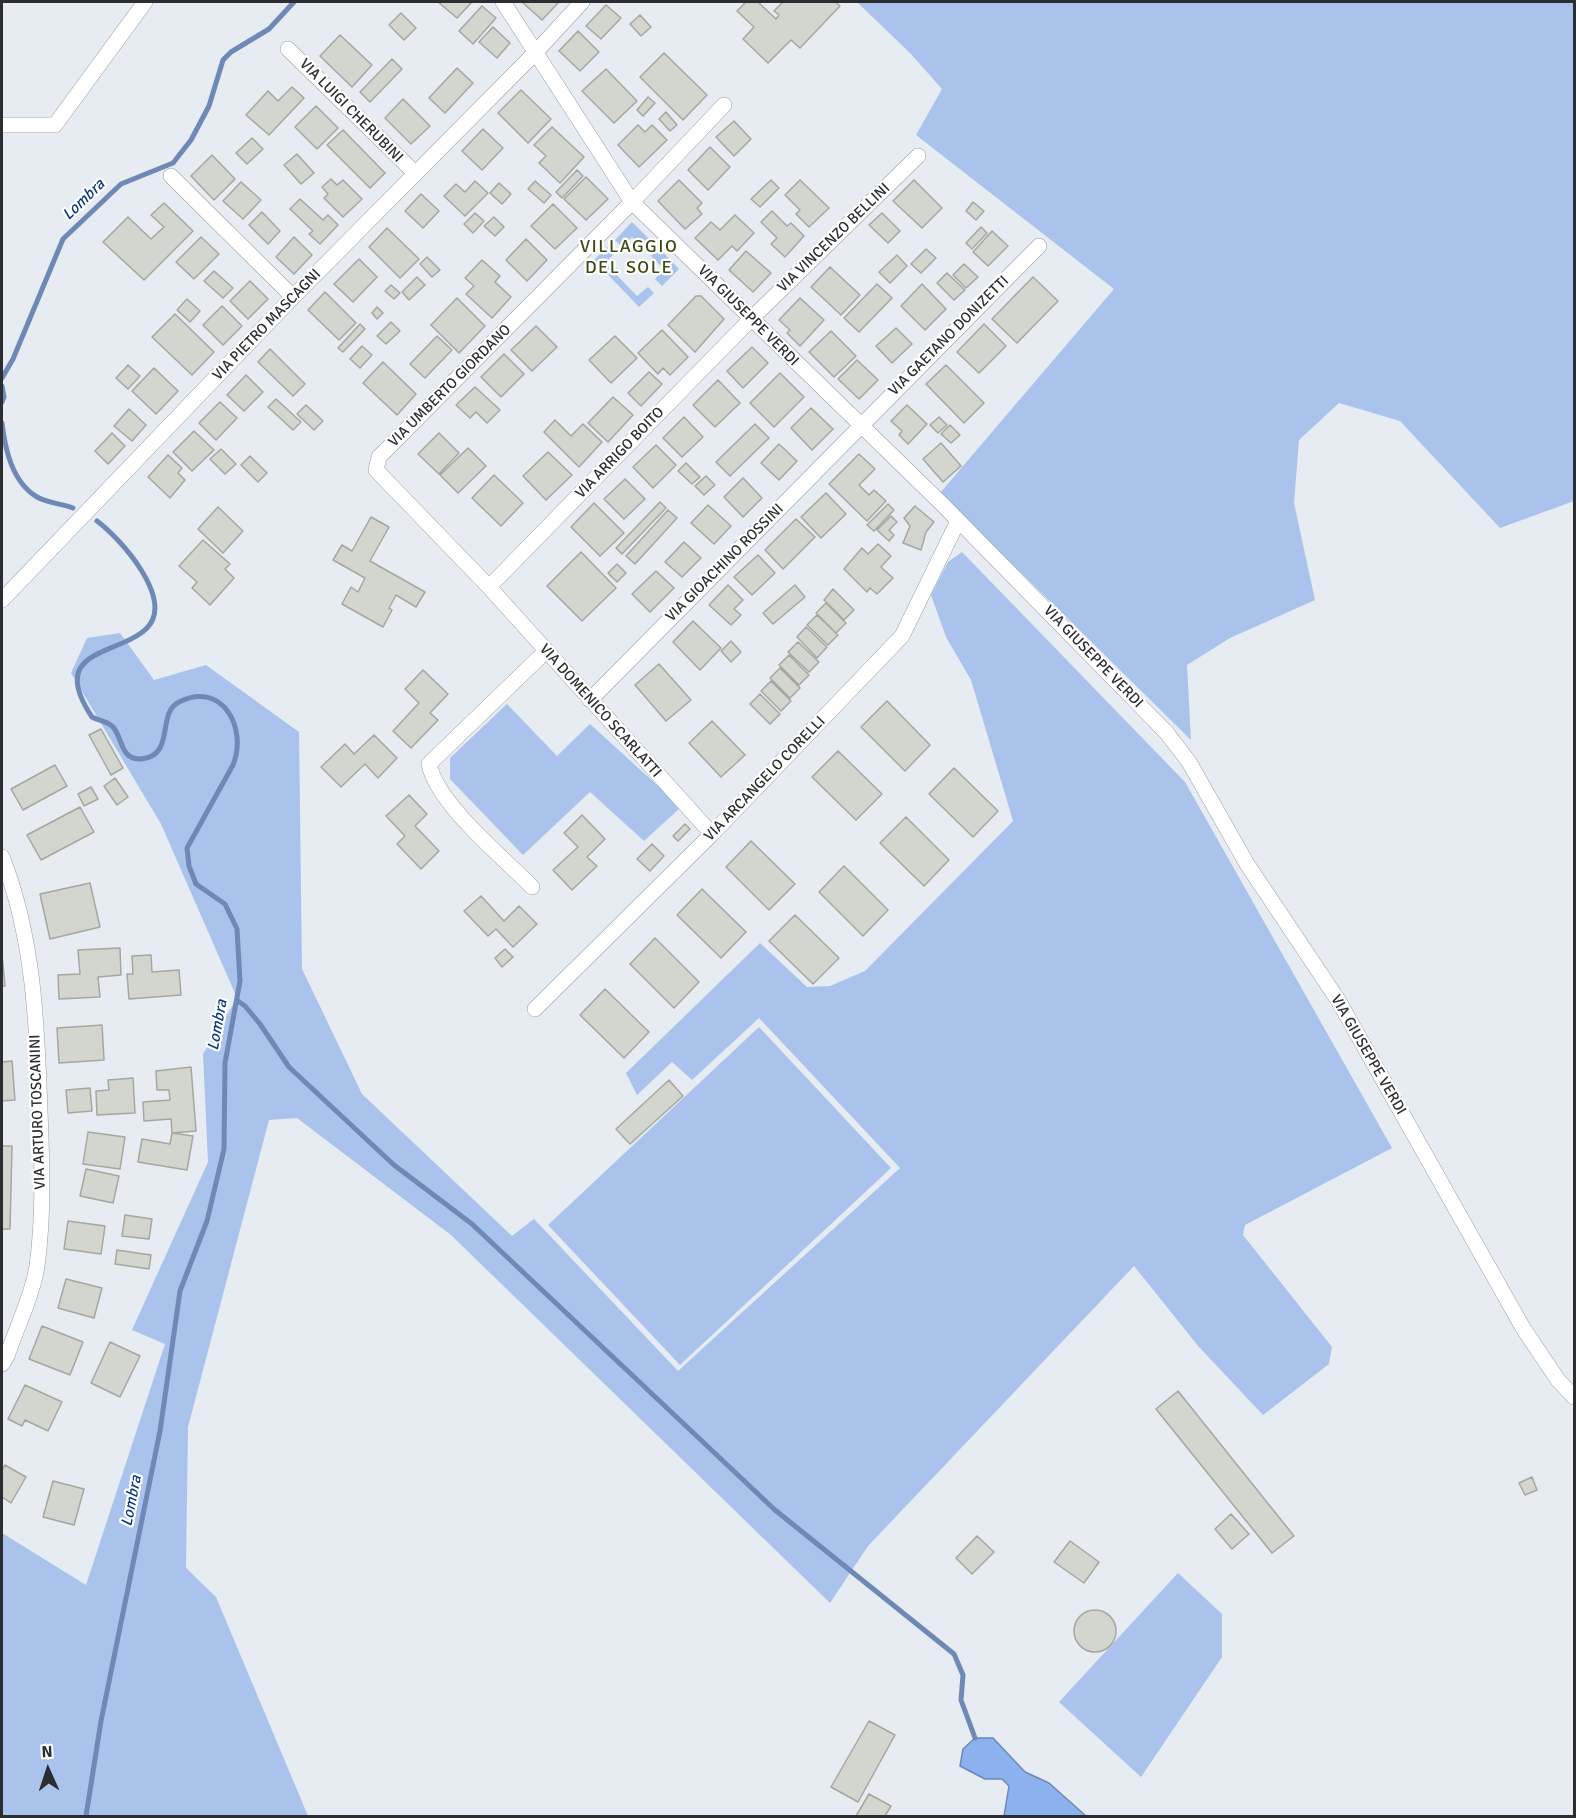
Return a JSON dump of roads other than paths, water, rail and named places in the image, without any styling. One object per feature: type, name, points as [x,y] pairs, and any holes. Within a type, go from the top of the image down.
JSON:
[{"type":"street","points":[[2,125],[55,125],[145,2]]},
{"type":"street","name":"VIA GIUSEPPE VERDI","points":[[503,2],[632,202],[958,521],[1166,732],[1189,762],[1246,864],[1338,1000],[1523,1328],[1558,1380],[1575,1397]]},
{"type":"street","name":"VIA PIETRO MASCAGNI","points":[[2,600],[293,297],[536,53],[582,2]]},
{"type":"street","name":"VIA LUIGI CHERUBINI","points":[[288,49],[415,173]]},
{"type":"street","points":[[632,202],[724,105]]},
{"type":"street","name":"VIA VINCENZO BELLINI","points":[[751,319],[918,156]]},
{"type":"street","points":[[171,176],[293,297]]},
{"type":"street","name":"VIA UMBERTO GIORDANO","points":[[489,587],[376,470],[379,457],[632,202]]},
{"type":"street","name":"VIA GAETANO DONIZETTI","points":[[860,426],[1039,246]]},
{"type":"street","name":"VIA ARRIGO BOITO","points":[[489,587],[751,319]]},
{"type":"street","name":"VIA GIOACHINO ROSSINI","points":[[590,700],[860,426]]},
{"type":"street","name":"VIA ARCANGELO CORELLI","points":[[534,1009],[712,834],[902,636],[958,521]]},
{"type":"street","name":"VIA DOMENICO SCARLATTI","points":[[489,587],[712,834]]},
{"type":"street","points":[[532,887],[444,797],[432,778],[429,764],[546,651]]},
{"type":"street","name":"VIA ARTURO TOSCANINI","points":[[2,857],[12,883],[22,922],[32,982],[42,1163],[37,1267],[7,1356],[2,1364]]},
{"type":"waterway","name":"Lombra","points":[[2,378],[13,359],[63,239],[121,184],[173,163],[191,140],[209,106],[223,60],[231,52],[269,29],[294,2]]},
{"type":"waterway","name":"Lombra","points":[[2,386],[4,397],[2,402]]},
{"type":"waterway","name":"Lombra","points":[[2,423],[11,464],[21,483],[37,497],[73,508]]},
{"type":"waterway","name":"Lombra","points":[[86,1816],[101,1721],[160,1431],[180,1291],[207,1221],[224,1149],[225,1063],[240,981],[237,929],[225,904],[196,884],[189,866],[187,848],[233,765],[237,751],[234,723],[228,711],[208,697],[194,697],[179,702],[172,707],[168,715],[162,743],[158,750],[152,756],[141,759],[129,756],[113,727],[92,717],[80,695],[77,678],[82,666],[92,657],[135,637],[147,628],[154,616],[154,601],[150,586],[141,570],[118,541],[97,521]]},
{"type":"waterway","points":[[238,1001],[260,1024],[289,1067],[394,1165],[472,1224],[775,1510],[954,1654],[963,1675],[961,1700],[975,1738]]},
{"type":"district","name":"VILLAGGIO DEL SOLE","points":[[629,257]]}]
